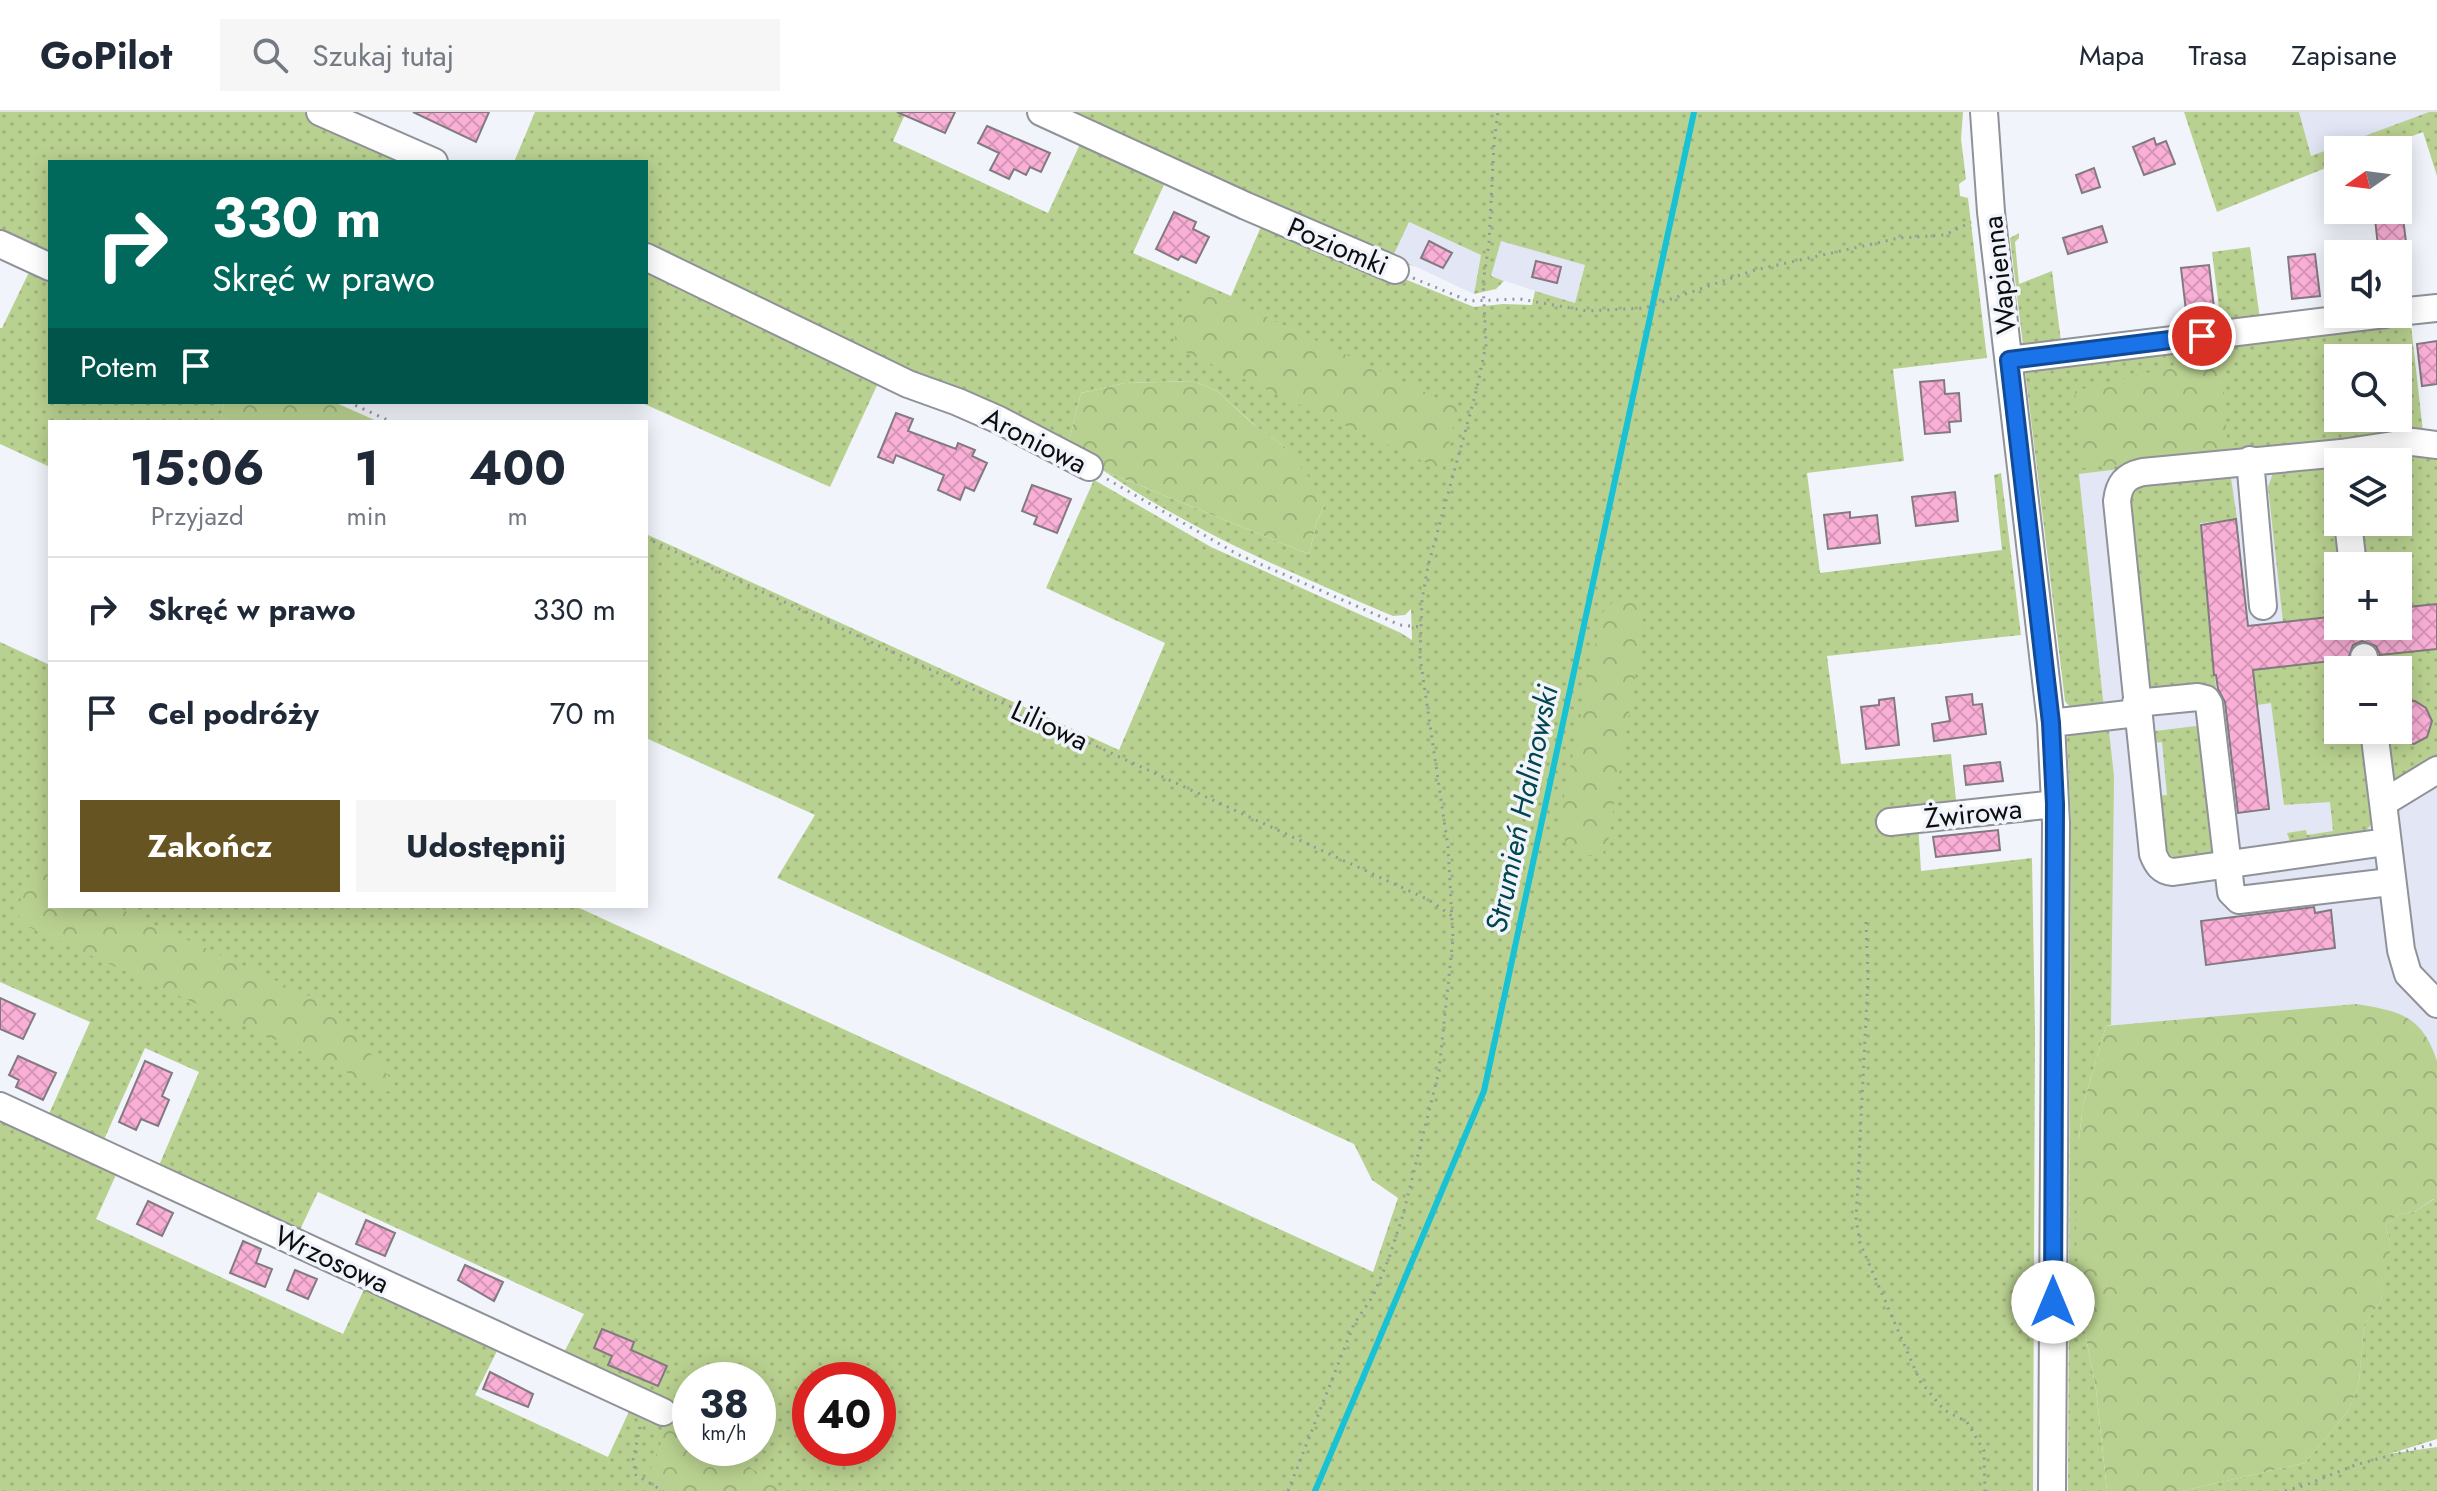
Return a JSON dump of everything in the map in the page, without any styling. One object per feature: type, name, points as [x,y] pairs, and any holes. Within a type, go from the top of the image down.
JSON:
[{"type":"street","points":[[320,112],[429,160]]},
{"type":"street","name":"Poziomki","points":[[1041,112],[1395,270]]},
{"type":"street","name":"Wapienna","points":[[1984,112],[1991,212],[2051,723],[2055,804],[2052,1491]]},
{"type":"street","points":[[0,244],[48,266]]},
{"type":"street","name":"Aroniowa","points":[[648,258],[908,384],[999,420],[1089,467]]},
{"type":"street","points":[[2412,311],[2437,308]]},
{"type":"street","points":[[2009,360],[2324,321]]},
{"type":"street","points":[[2384,448],[2413,442],[2437,445]]},
{"type":"street","points":[[2324,458],[2250,460],[2132,474],[2123,480],[2118,490],[2153,854],[2161,869],[2173,872],[2386,842]]},
{"type":"street","points":[[2250,460],[2263,606]]},
{"type":"street","points":[[2051,723],[2198,697],[2206,699],[2231,892],[2239,900],[2390,882]]},
{"type":"street","points":[[2376,744],[2390,882],[2404,964],[2413,981],[2437,1004]]},
{"type":"street","points":[[2383,803],[2437,770]]},
{"type":"street","name":"Żwirowa","points":[[1890,822],[2055,804]]},
{"type":"street","name":"Wrzosowa","points":[[0,1106],[654,1408]]},
{"type":"path","points":[[1288,1491],[1354,1324],[1373,1296],[1389,1258],[1403,1215],[1439,1071],[1453,938],[1448,847],[1420,657],[1420,627],[1432,552],[1486,345],[1483,300],[1498,112]]},
{"type":"path","name":"Poziomki","points":[[1395,270],[1459,298],[1520,299],[1587,311],[1652,307],[1755,270],[1899,238],[1945,235],[1991,212]]},
{"type":"path","points":[[352,404],[388,420]]},
{"type":"path","name":"Aroniowa","points":[[1089,467],[1127,493],[1237,554],[1400,625],[1420,627]]},
{"type":"path","name":"Liliowa","points":[[648,539],[1429,900],[1452,916]]},
{"type":"path","points":[[1866,922],[1868,978],[1856,1220],[1860,1243],[1920,1381],[1944,1410],[1967,1422],[1984,1451],[1985,1491]]},
{"type":"path","points":[[654,1408],[633,1460],[636,1475],[663,1491]]},
{"type":"path","points":[[2285,1491],[2355,1465],[2437,1443]]},
{"type":"shaded area","points":[[2299,112],[2429,112],[2366,136],[2324,136],[2324,152],[2310,157]]},
{"type":"shaded area","points":[[1408,222],[1481,255],[1474,294],[1393,256]]},
{"type":"shaded area","points":[[1501,240],[1585,265],[1575,304],[1490,276]]},
{"type":"shaded area","points":[[2437,431],[2437,1433],[2182,1491],[2108,1491],[2111,988],[2106,729],[2079,474]]},
{"type":"green space","points":[[0,112],[304,112],[416,160],[48,160],[48,260],[0,238]]},
{"type":"green space","points":[[535,112],[906,112],[893,141],[1048,213],[1081,142],[1168,176],[1133,253],[1231,296],[1263,222],[1474,307],[1532,305],[1535,291],[1575,303],[1585,265],[1501,241],[1491,276],[1504,281],[1496,289],[1474,294],[1481,255],[1409,222],[1393,256],[1414,266],[1384,258],[1071,112],[1963,112],[1961,139],[1966,179],[1959,184],[1960,196],[1968,198],[1987,358],[1893,369],[1904,461],[1807,473],[1820,573],[2002,550],[1994,475],[2001,473],[2021,635],[1827,656],[1841,764],[1951,754],[1958,818],[1918,822],[1921,871],[2032,858],[2035,1032],[2033,1491],[0,1491],[0,1110],[120,1166],[96,1219],[343,1334],[368,1281],[501,1343],[475,1395],[608,1457],[631,1407],[561,1358],[584,1314],[318,1192],[297,1236],[152,1166],[160,1163],[199,1072],[145,1048],[102,1144],[49,1114],[90,1022],[0,982],[0,642],[48,664],[48,908],[579,908],[1373,1272],[1398,1198],[1372,1180],[1354,1144],[777,878],[815,815],[648,739],[648,535],[1119,750],[1165,643],[1046,588],[1093,482],[1065,469],[1068,465],[1211,547],[1412,640],[1411,609],[1405,615],[1393,616],[1282,568],[1208,533],[1104,471],[1309,554],[1324,506],[1285,447],[1217,391],[1194,381],[1125,383],[1081,393],[1069,441],[908,374],[648,248],[648,160],[515,160]]},
{"type":"green space","points":[[2184,112],[2299,112],[2311,156],[2324,151],[2324,169],[2217,212]]},
{"type":"green space","points":[[2429,112],[2437,112],[2437,176],[2423,132],[2412,136],[2365,136]]},
{"type":"green space","points":[[2019,233],[2015,242],[2019,284],[2052,271],[2062,349],[2026,349],[2023,345],[2010,238]]},
{"type":"green space","points":[[2250,247],[2260,319],[2221,324],[2212,252]]},
{"type":"green space","points":[[648,263],[880,379],[830,487],[644,404],[648,404]]},
{"type":"green space","points":[[32,266],[48,273],[48,404],[224,404],[221,417],[228,420],[48,420],[48,466],[0,444],[2,328]]},
{"type":"green space","points":[[1193,282],[1458,408],[1442,470],[1172,346]]},
{"type":"green space","points":[[2324,328],[2411,328],[2423,432],[2079,474],[2104,709],[2077,709],[2065,701],[2025,370]]},
{"type":"green space","points":[[2222,362],[2228,454],[2082,468],[2075,391],[2170,367]]},
{"type":"green space","points":[[1194,381],[1217,391],[1252,423],[1285,447],[1311,480],[1324,506],[1309,554],[1104,471],[1069,441],[1081,393],[1125,383]]},
{"type":"green space","points":[[224,404],[338,404],[374,420],[228,420],[221,417]]},
{"type":"green space","points":[[2412,455],[2437,455],[2437,604],[2412,607],[2412,552],[2358,552],[2357,536],[2412,536]]},
{"type":"green space","points":[[2324,467],[2324,536],[2341,536],[2345,552],[2324,552],[2324,618],[2283,622],[2268,487],[2273,473]]},
{"type":"green space","points":[[2230,471],[2237,519],[2200,523],[2216,687],[2143,696],[2123,513],[2132,488],[2138,483]]},
{"type":"green space","points":[[1633,601],[1644,623],[1608,842],[1602,855],[1595,856],[1576,851],[1563,837],[1563,802],[1602,613],[1612,603]]},
{"type":"green space","points":[[2437,649],[2437,764],[2398,784],[2391,780],[2382,744],[2412,744],[2412,656],[2369,656]]},
{"type":"green space","points":[[2324,662],[2324,744],[2368,744],[2373,822],[2362,836],[2291,845],[2287,833],[2306,830],[2307,835],[2333,831],[2330,802],[2284,805],[2271,703],[2257,705],[2253,670]]},
{"type":"green space","points":[[2204,725],[2214,849],[2210,855],[2177,861],[2164,850],[2158,796],[2167,795],[2162,742],[2153,743],[2147,732]]},
{"type":"green space","points":[[2074,730],[2109,731],[2114,776],[2111,1025],[2106,1026],[2083,1105],[2079,1139],[2082,1317],[2096,1389],[2107,1491],[2068,1491],[2071,824],[2067,737]]},
{"type":"green space","points":[[34,869],[48,875],[48,908],[118,908],[335,1008],[407,1100],[24,925],[17,913],[24,888]]},
{"type":"green space","points":[[2356,1004],[2385,1009],[2407,1018],[2424,1034],[2431,1046],[2437,1061],[2437,1199],[2414,1212],[2399,1214],[2385,1225],[2390,1240],[2381,1301],[2364,1325],[2359,1382],[2349,1410],[2305,1463],[2182,1491],[2107,1491],[2096,1389],[2082,1317],[2076,1237],[2083,1105],[2106,1026]]},
{"type":"green space","points":[[2437,1199],[2437,1439],[2389,1454],[2437,1447],[2437,1491],[2182,1491],[2305,1463],[2349,1410],[2359,1382],[2364,1325],[2381,1301],[2390,1240],[2385,1225],[2399,1214],[2414,1212]]},
{"type":"green space","points":[[667,1427],[672,1430],[672,1466],[747,1466],[779,1491],[677,1491],[648,1476]]},
{"type":"building","points":[[413,112],[489,112],[476,142]]},
{"type":"building","points":[[897,112],[955,112],[945,133]]},
{"type":"building","points":[[987,126],[1050,153],[1041,172],[1030,167],[1026,175],[1014,169],[1009,179],[990,170],[999,153],[978,143]]},
{"type":"building","points":[[2154,138],[2156,145],[2166,141],[2175,164],[2144,175],[2133,147]]},
{"type":"building","points":[[2094,168],[2100,187],[2082,193],[2076,175]]},
{"type":"building","points":[[1174,212],[1196,222],[1193,229],[1209,237],[1196,263],[1181,256],[1178,260],[1156,249]]},
{"type":"building","points":[[2376,224],[2404,224],[2406,240],[2377,240]]},
{"type":"building","points":[[2102,226],[2107,242],[2068,254],[2063,238]]},
{"type":"building","points":[[1429,241],[1452,253],[1443,268],[1421,258]]},
{"type":"building","points":[[2315,254],[2320,296],[2292,299],[2288,257]]},
{"type":"building","points":[[1536,261],[1561,267],[1557,283],[1532,277]]},
{"type":"building","points":[[2209,265],[2214,308],[2186,311],[2181,268]]},
{"type":"building","points":[[2437,341],[2437,384],[2422,386],[2417,344]]},
{"type":"building","points":[[1944,380],[1945,394],[1959,393],[1961,421],[1949,422],[1950,432],[1925,434],[1920,382]]},
{"type":"building","points":[[896,413],[913,419],[908,431],[956,449],[958,443],[975,450],[972,456],[987,463],[974,491],[965,487],[960,500],[938,490],[944,475],[896,455],[893,463],[878,457]]},
{"type":"building","points":[[1032,485],[1071,499],[1057,533],[1034,524],[1037,517],[1022,511]]},
{"type":"building","points":[[1955,492],[1958,521],[1916,526],[1912,497]]},
{"type":"building","points":[[1850,512],[1850,518],[1877,515],[1880,543],[1828,549],[1824,515]]},
{"type":"building","points":[[2236,519],[2248,626],[2324,618],[2324,640],[2412,640],[2412,607],[2437,604],[2437,649],[2380,655],[2376,646],[2362,641],[2353,645],[2349,656],[2324,656],[2324,662],[2253,670],[2269,809],[2238,813],[2225,702],[2214,675],[2201,525]]},
{"type":"building","points":[[1972,694],[1973,705],[1982,704],[1986,734],[1934,741],[1932,724],[1950,721],[1946,697]]},
{"type":"building","points":[[1894,698],[1899,745],[1866,749],[1861,707],[1879,705],[1879,700]]},
{"type":"building","points":[[2412,701],[2426,708],[2432,721],[2427,737],[2414,744]]},
{"type":"building","points":[[2000,762],[2003,781],[1966,785],[1964,766]]},
{"type":"building","points":[[1998,830],[2000,850],[1936,857],[1933,837]]},
{"type":"building","points":[[2314,907],[2315,913],[2331,910],[2335,948],[2206,965],[2201,921]]},
{"type":"building","points":[[0,998],[35,1014],[23,1039],[0,1029]]},
{"type":"building","points":[[18,1056],[56,1073],[43,1100],[16,1087],[19,1080],[9,1075]]},
{"type":"building","points":[[145,1061],[172,1073],[162,1096],[169,1100],[158,1126],[141,1119],[136,1130],[119,1122]]},
{"type":"building","points":[[148,1201],[173,1213],[162,1236],[137,1224]]},
{"type":"building","points":[[366,1220],[395,1233],[385,1256],[356,1244]]},
{"type":"building","points":[[243,1241],[261,1249],[256,1263],[272,1269],[265,1287],[230,1273]]},
{"type":"building","points":[[465,1265],[503,1282],[494,1301],[458,1280]]},
{"type":"building","points":[[295,1270],[317,1279],[308,1299],[287,1290]]},
{"type":"building","points":[[602,1329],[634,1342],[631,1350],[667,1366],[658,1386],[608,1365],[612,1356],[594,1348]]},
{"type":"building","points":[[490,1372],[533,1394],[528,1407],[483,1389]]},
{"type":"waterway","name":"Strumień Halinowski","points":[[1315,1491],[1484,1091],[1694,112]]},
{"type":"route","points":[[2053,1302],[2056,823],[2051,723],[2009,360],[2202,336]]}]
